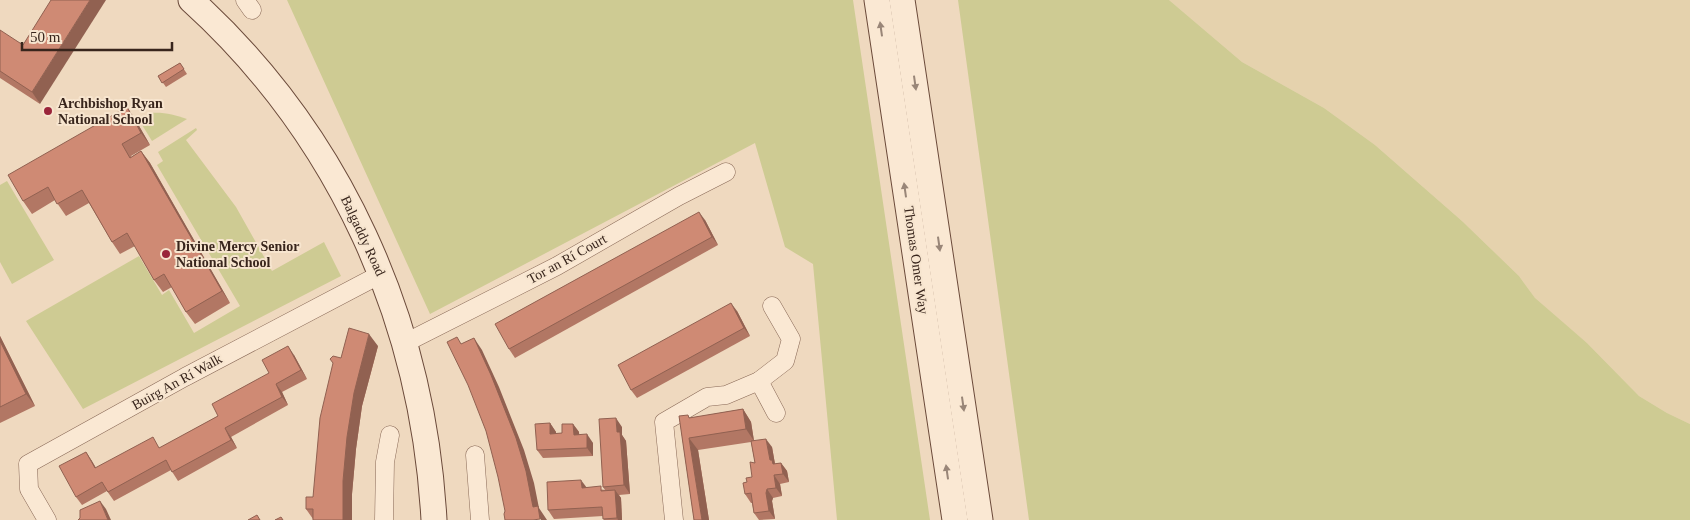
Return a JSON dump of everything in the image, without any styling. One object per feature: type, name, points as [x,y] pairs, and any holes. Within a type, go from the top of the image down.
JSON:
[{"type":"street","name":"Balgaddy Road","points":[[191,0],[250,59],[285,104],[312,142],[355,214],[381,274],[405,343],[417,387],[433,491],[434,520]]},
{"type":"street","name":"Thomas Omer Way","points":[[877,0],[954,520]]},
{"type":"street","name":"Thomas Omer Way","points":[[902,0],[980,520]]},
{"type":"street","name":"Tor an Rí Court","points":[[405,343],[557,266],[679,196],[726,172]]},
{"type":"street","name":"Buirg An Rí Walk","points":[[47,520],[29,489],[28,464],[185,377],[381,274]]},
{"type":"street","points":[[674,520],[664,422],[706,397],[726,395],[759,381],[785,361],[791,339],[772,306]]},
{"type":"street","points":[[759,381],[776,413]]},
{"type":"street","points":[[384,520],[385,462],[390,435]]},
{"type":"street","points":[[475,455],[480,520]]},
{"type":"shaded area","points":[[287,0],[853,0],[930,520],[837,520],[813,264],[785,247],[755,143],[430,314]]},
{"type":"shaded area","points":[[958,0],[1169,0],[1242,62],[1324,108],[1375,145],[1462,221],[1519,276],[1535,298],[1587,343],[1639,396],[1690,424],[1690,520],[1029,520]]},
{"type":"shaded area","points":[[1169,0],[1690,0],[1690,424],[1639,396],[1587,343],[1537,301],[1519,276],[1462,221],[1375,145],[1324,108],[1242,62]]},
{"type":"shaded area","points":[[151,113],[169,114],[187,119],[152,141],[139,120]]},
{"type":"shaded area","points":[[196,128],[197,130],[186,140],[236,207],[272,271],[324,242],[341,276],[83,409],[26,321],[139,256],[162,295],[169,290],[194,333],[240,306],[157,165],[163,161],[158,152]]},
{"type":"shaded area","points":[[7,181],[54,260],[12,284],[0,262],[0,185]]},
{"type":"building","points":[[51,0],[90,0],[32,92],[0,71],[0,30],[23,45]]},
{"type":"building","points":[[180,63],[184,69],[162,83],[158,76]]},
{"type":"building","points":[[127,107],[141,133],[122,144],[130,158],[141,151],[222,291],[186,312],[164,274],[154,280],[127,233],[112,242],[82,190],[57,204],[48,187],[23,201],[8,175]]},
{"type":"building","points":[[699,212],[712,237],[509,349],[495,324]]},
{"type":"building","points":[[731,303],[744,328],[631,390],[618,365]]},
{"type":"building","points":[[349,328],[369,334],[354,393],[347,437],[343,481],[343,520],[313,520],[313,509],[306,509],[306,497],[313,497],[320,418],[333,363],[330,359],[333,356],[341,358]]},
{"type":"building","points":[[457,337],[461,344],[474,338],[491,375],[516,438],[526,471],[533,507],[538,506],[540,519],[505,520],[498,477],[486,431],[468,385],[447,342]]},
{"type":"building","points":[[0,341],[26,394],[0,407]]},
{"type":"building","points":[[288,346],[301,370],[276,384],[282,397],[225,428],[231,440],[172,472],[166,460],[108,492],[102,482],[76,497],[59,466],[86,452],[95,468],[153,437],[159,448],[218,416],[212,404],[269,373],[262,360]]},
{"type":"building","points":[[743,409],[746,429],[689,438],[702,520],[694,520],[679,416],[688,415],[689,418]]},
{"type":"building","points":[[616,418],[617,432],[620,432],[624,485],[603,487],[599,419]]},
{"type":"building","points":[[550,423],[550,434],[562,433],[562,424],[573,424],[574,435],[587,434],[587,448],[537,450],[535,424]]},
{"type":"building","points":[[766,439],[770,460],[772,460],[773,464],[781,463],[783,474],[774,475],[776,488],[767,489],[769,511],[754,513],[751,493],[745,494],[743,483],[747,482],[746,478],[752,477],[750,462],[755,463],[751,441]]},
{"type":"building","points":[[581,480],[582,488],[601,486],[601,491],[615,490],[617,518],[603,519],[602,507],[548,510],[547,482]]},
{"type":"building","points":[[100,501],[108,520],[78,520],[80,518],[80,510]]},
{"type":"building","points":[[257,515],[260,520],[248,520]]},
{"type":"place","name":"Archbishop Ryan National School","points":[[48,111]]},
{"type":"place","name":"Divine Mercy Senior National School","points":[[166,254]]}]
